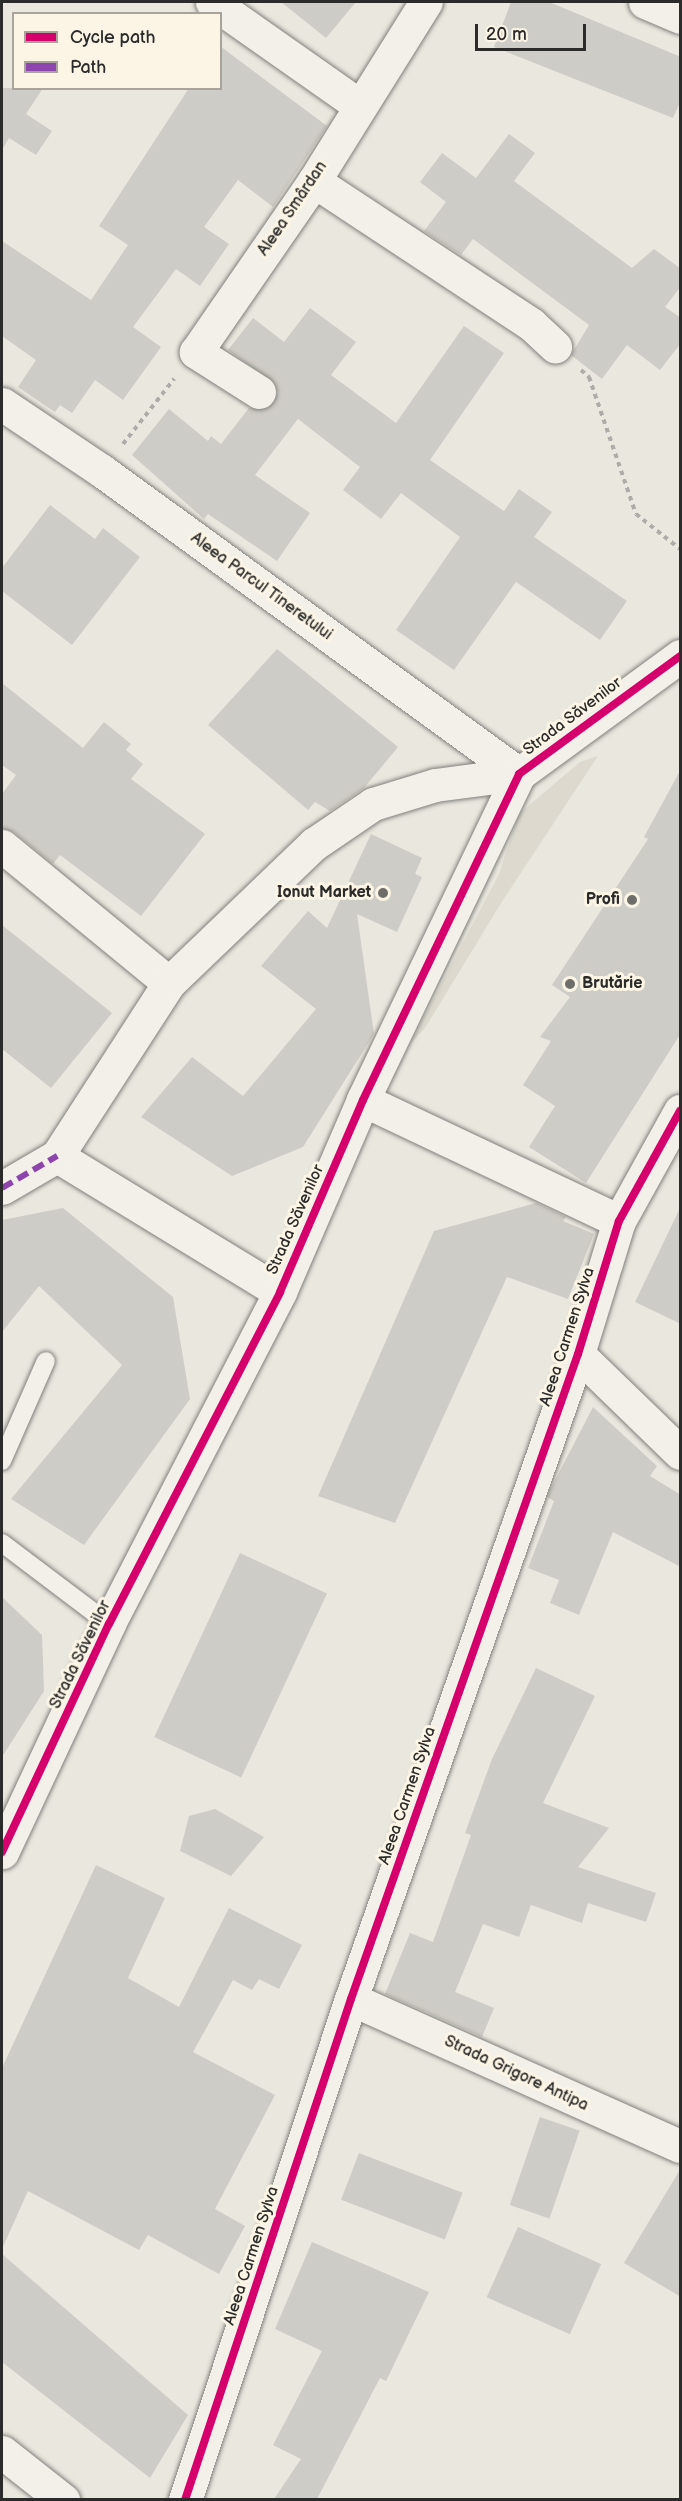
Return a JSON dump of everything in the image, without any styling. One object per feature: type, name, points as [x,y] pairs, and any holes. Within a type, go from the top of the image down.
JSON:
[{"type":"street","points":[[212,2],[360,106]]},
{"type":"street","name":"Aleea Smârdan","points":[[196,352],[314,181],[426,2]]},
{"type":"street","points":[[645,2],[681,17]]},
{"type":"street","points":[[314,181],[531,324],[555,346]]},
{"type":"street","points":[[196,352],[259,392]]},
{"type":"street","name":"Aleea Parcul Tineretului","points":[[2,404],[102,471],[519,774]]},
{"type":"street","name":"Strada Săvenilor","points":[[2,1852],[109,1624],[280,1292],[363,1100],[519,774],[681,656]]},
{"type":"street","points":[[2,1188],[57,1156],[169,983],[314,844],[374,804],[435,785],[519,774]]},
{"type":"street","points":[[2,846],[169,983]]},
{"type":"street","points":[[363,1100],[619,1221]]},
{"type":"street","name":"Aleea Carmen Sylva","points":[[185,2499],[351,1999],[578,1354],[619,1221],[681,1112]]},
{"type":"street","points":[[57,1156],[280,1292]]},
{"type":"street","points":[[578,1354],[681,1454]]},
{"type":"street","name":"Strada Grigore Antipa","points":[[351,1999],[681,2146]]},
{"type":"street","points":[[2,2452],[63,2499]]},
{"type":"lane","points":[[2,1461],[46,1361]]},
{"type":"lane","points":[[2,1542],[109,1624]]},
{"type":"path","points":[[555,346],[589,377],[636,514],[681,549]]},
{"type":"path","points":[[102,471],[196,352]]},
{"type":"shaded area","points":[[598,756],[503,900],[425,1028],[410,1044],[499,874],[519,814],[580,762]]},
{"type":"building","points":[[281,2],[356,2],[326,38]]},
{"type":"building","points":[[511,2],[549,2],[681,57],[681,100],[673,118],[494,47]]},
{"type":"building","points":[[222,47],[327,126],[273,207],[238,180],[204,227],[229,244],[200,286],[176,269],[133,327],[161,347],[123,400],[95,380],[72,413],[60,405],[55,412],[18,387],[36,360],[2,336],[2,241],[91,300],[128,245],[99,226],[188,90],[222,90]]},
{"type":"building","points":[[2,88],[42,90],[26,114],[52,131],[36,155],[9,138],[2,150]]},
{"type":"building","points":[[509,134],[535,153],[514,181],[632,268],[654,249],[681,269],[681,286],[665,307],[681,318],[681,343],[660,370],[627,345],[602,379],[571,355],[589,325],[473,239],[461,255],[424,231],[446,202],[420,182],[442,153],[476,178]]},
{"type":"building","points":[[310,308],[356,342],[331,375],[396,423],[464,326],[504,353],[430,460],[504,511],[519,489],[552,512],[534,537],[627,601],[600,640],[516,582],[454,670],[396,630],[460,537],[401,493],[381,519],[343,490],[360,467],[298,419],[255,475],[310,513],[277,561],[208,514],[204,519],[132,455],[169,409],[208,441],[211,436],[221,444],[249,408],[268,408],[278,393],[275,383],[228,350],[253,318],[284,342]]},
{"type":"building","points":[[50,505],[95,539],[103,528],[140,557],[72,645],[2,591],[2,568]]},
{"type":"building","points":[[277,649],[398,747],[364,788],[330,811],[315,802],[308,810],[208,725]]},
{"type":"building","points":[[2,683],[83,748],[104,722],[131,744],[126,750],[143,764],[131,779],[205,834],[141,916],[60,855],[53,864],[14,832],[2,828],[2,794],[16,775],[2,765]]},
{"type":"building","points":[[681,769],[681,1033],[586,1183],[529,1147],[555,1106],[523,1085],[551,1041],[540,1037],[570,997],[552,985],[648,839],[644,837]]},
{"type":"building","points":[[371,834],[422,858],[415,874],[422,877],[397,932],[357,914],[374,1034],[303,1147],[232,1176],[141,1117],[192,1057],[243,1096],[316,1009],[261,966],[308,911],[327,928]]},
{"type":"building","points":[[2,925],[112,1013],[51,1088],[2,1049]]},
{"type":"building","points":[[536,1203],[566,1217],[563,1221],[594,1234],[568,1299],[507,1277],[395,1523],[318,1496],[434,1231]]},
{"type":"building","points":[[681,1206],[681,1324],[635,1302]]},
{"type":"building","points":[[63,1208],[173,1297],[190,1399],[84,1545],[11,1499],[122,1365],[39,1286],[2,1332],[2,1220]]},
{"type":"building","points":[[593,1407],[657,1466],[650,1476],[681,1495],[681,1567],[613,1532],[579,1615],[550,1603],[559,1580],[528,1568],[554,1501],[547,1497],[549,1492]]},
{"type":"building","points":[[240,1553],[327,1594],[241,1778],[154,1737]]},
{"type":"building","points":[[2,1597],[42,1635],[44,1691],[2,1757]]},
{"type":"building","points":[[536,1668],[595,1696],[543,1803],[609,1828],[578,1867],[656,1893],[646,1922],[588,1903],[582,1923],[531,1905],[519,1937],[483,1924],[455,1992],[494,2008],[482,2037],[385,1994],[410,1933],[433,1942],[471,1835],[465,1833],[492,1759]]},
{"type":"building","points":[[215,1809],[264,1837],[231,1876],[180,1851],[189,1816]]},
{"type":"building","points":[[96,1865],[165,1898],[128,1978],[179,2007],[229,1908],[302,1945],[279,1989],[259,1979],[252,1990],[233,1980],[193,2052],[275,2095],[215,2209],[245,2226],[219,2274],[148,2235],[139,2250],[28,2191],[2,2249],[2,2068]]},
{"type":"building","points":[[540,2117],[580,2131],[549,2219],[510,2205]]},
{"type":"building","points":[[359,2153],[463,2193],[445,2239],[341,2200]]},
{"type":"building","points":[[681,2168],[681,2297],[624,2263]]},
{"type":"building","points":[[518,2227],[601,2264],[570,2334],[487,2297]]},
{"type":"building","points":[[312,2242],[429,2292],[386,2381],[380,2378],[317,2499],[274,2499],[301,2459],[273,2445],[322,2351],[275,2329]]},
{"type":"building","points":[[2,2254],[188,2415],[150,2478],[2,2362]]},
{"type":"marked path","points":[[2,1188],[57,1156]]},
{"type":"cycle path","points":[[2,1852],[109,1624],[280,1292],[363,1100],[519,774],[680,656]]},
{"type":"cycle path","points":[[185,2500],[351,1999],[578,1354],[619,1221],[680,1111]]},
{"type":"place","name":"Ionut Market","points":[[383,893]]},
{"type":"place","name":"Profi","points":[[632,900]]},
{"type":"place","name":"Brutărie","points":[[570,984]]}]
